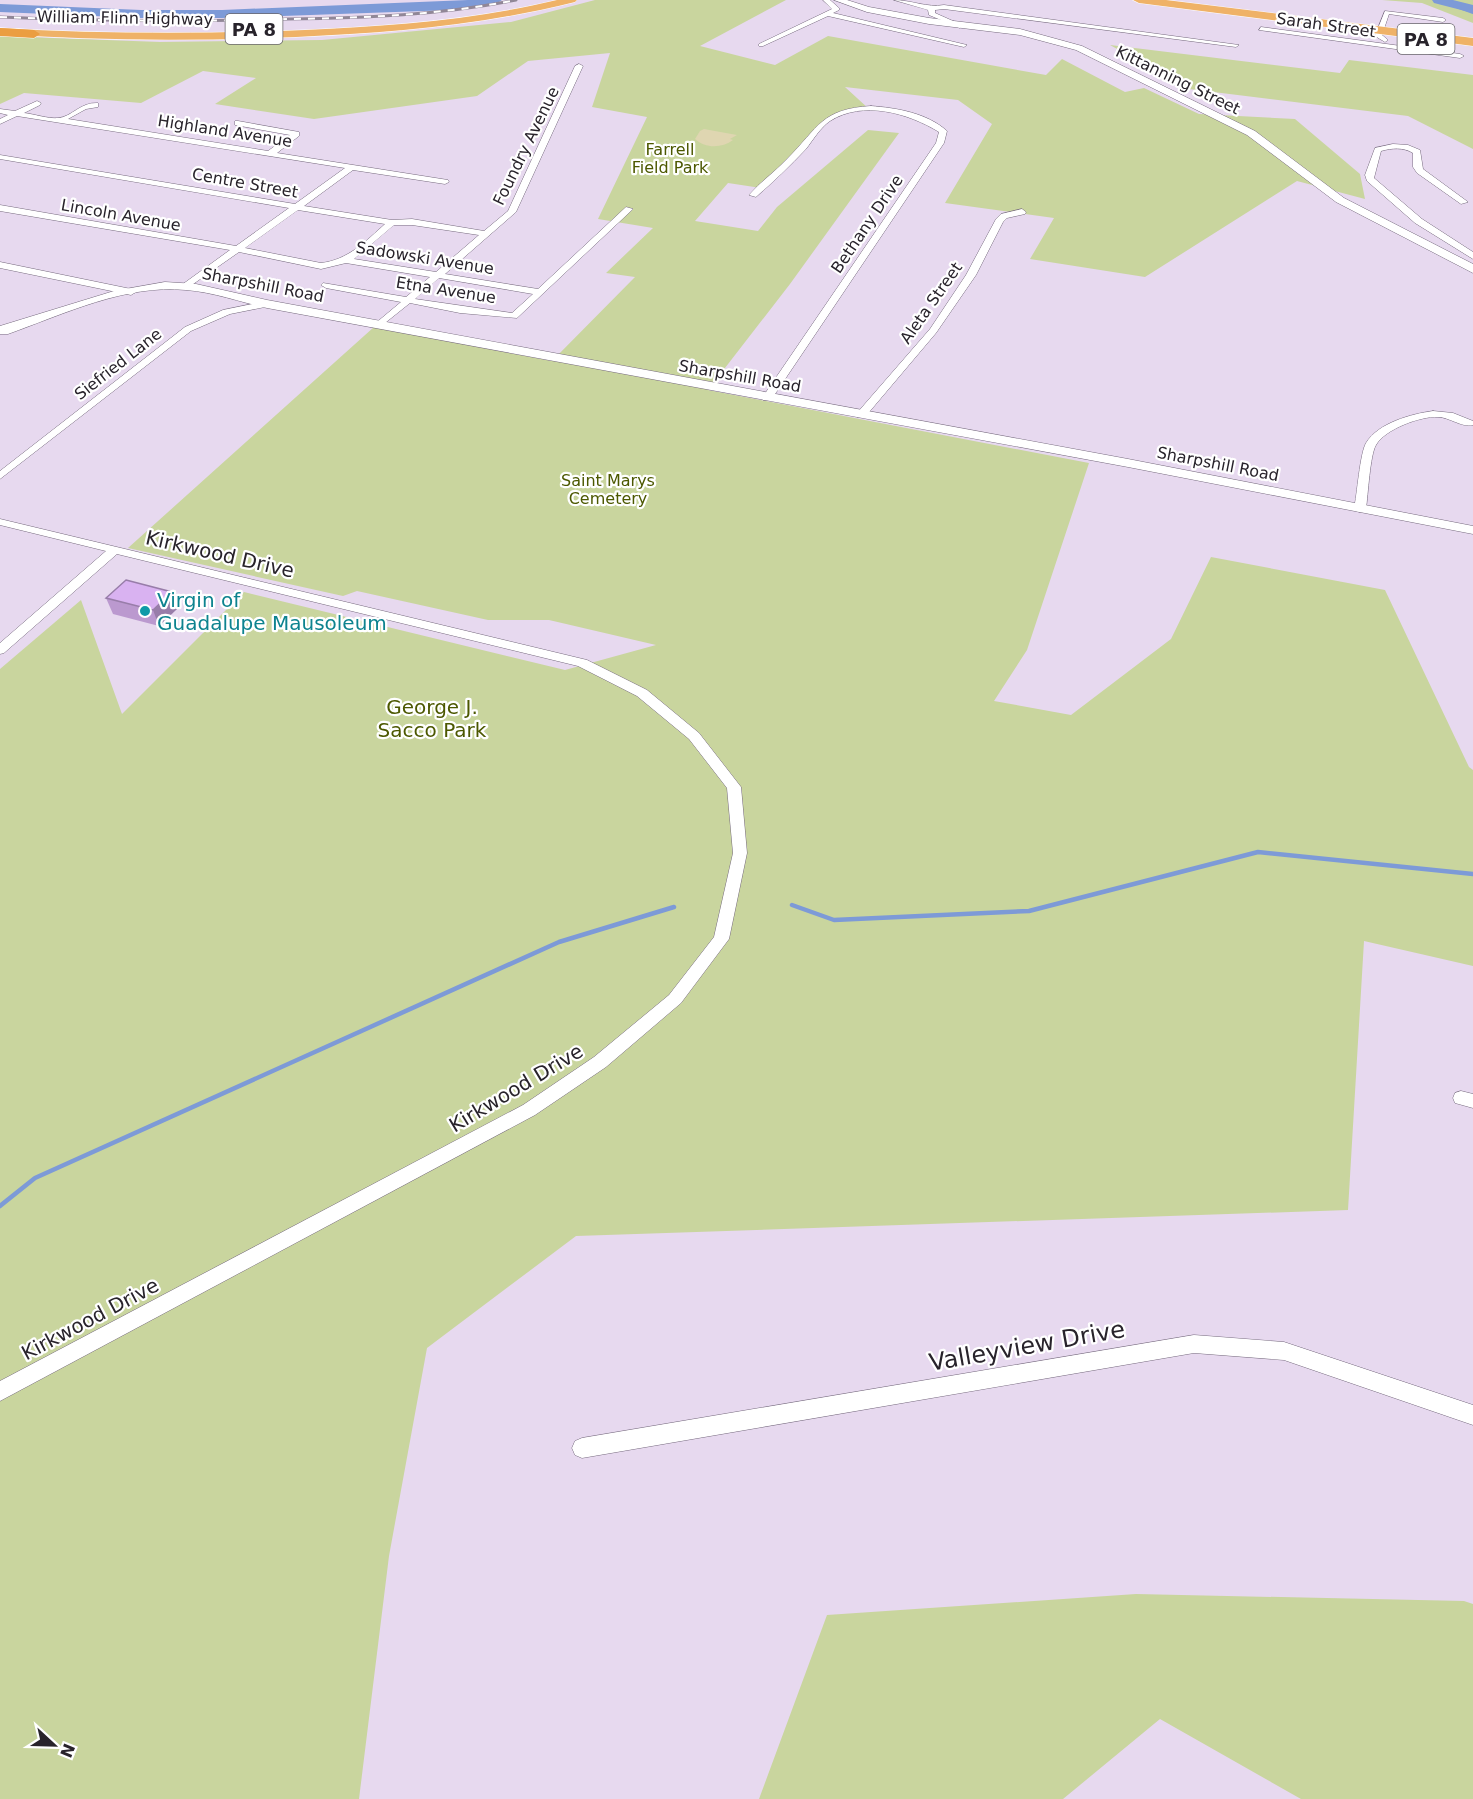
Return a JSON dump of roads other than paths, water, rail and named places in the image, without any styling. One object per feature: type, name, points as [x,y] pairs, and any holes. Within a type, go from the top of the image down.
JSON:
[{"type":"highway","name":"William Flinn Highway","points":[[0,23],[134,30],[351,26],[454,18],[550,0]]},
{"type":"highway","name":"William Flinn Highway","points":[[34,34],[164,38],[364,31],[479,19],[571,0]]},
{"type":"highway","name":"PA 8","points":[[1139,0],[1379,31],[1393,35],[1473,43]]},
{"type":"highway","points":[[0,32],[34,34]]},
{"type":"street","points":[[762,45],[837,9],[826,0]]},
{"type":"street","name":"Kittanning Street","points":[[838,0],[867,9],[960,26],[1020,32],[1079,48],[1251,133],[1340,200],[1473,269]]},
{"type":"street","points":[[897,0],[932,9],[945,7],[1236,45]]},
{"type":"street","points":[[932,9],[931,14],[960,26]]},
{"type":"street","points":[[1413,50],[1412,46],[1406,43],[1380,38],[1379,31],[1387,12],[1443,20]]},
{"type":"street","points":[[828,14],[964,45]]},
{"type":"street","name":"Sarah Street","points":[[1261,29],[1460,56]]},
{"type":"street","name":"Foundry Avenue","points":[[380,324],[512,212],[544,137],[568,93],[579,66]]},
{"type":"street","points":[[0,122],[37,103]]},
{"type":"street","points":[[61,120],[84,107],[95,105]]},
{"type":"street","name":"Bethany Drive","points":[[753,195],[790,161],[826,120],[844,111],[869,109],[908,113],[931,122],[943,131],[940,143],[767,398]]},
{"type":"street","name":"Highland Avenue","points":[[0,111],[445,182]]},
{"type":"street","points":[[238,123],[296,134],[270,154]]},
{"type":"street","points":[[1464,202],[1420,171],[1417,166],[1417,152],[1413,148],[1392,146],[1378,150],[1371,167],[1370,179],[1418,223],[1473,256]]},
{"type":"street","name":"Centre Street","points":[[0,157],[392,223],[412,222],[486,234]]},
{"type":"street","points":[[186,286],[352,166]]},
{"type":"street","name":"Lincoln Avenue","points":[[0,208],[237,249]]},
{"type":"street","name":"Etna Avenue","points":[[326,285],[460,309],[514,316],[629,209]]},
{"type":"street","name":"Aleta Street","points":[[861,415],[933,331],[971,275],[999,221],[1004,216],[1022,212]]},
{"type":"street","points":[[346,260],[392,223]]},
{"type":"street","name":"Sadowski Avenue","points":[[237,249],[321,266],[333,266],[346,260],[539,292]]},
{"type":"street","points":[[0,265],[131,292]]},
{"type":"street","name":"Sharpshill Road","points":[[1,331],[82,304],[131,292],[160,286],[186,286],[267,304],[1473,530]]},
{"type":"street","name":"Siefried Lane","points":[[0,476],[188,329],[230,310],[267,304]]},
{"type":"street","points":[[1360,509],[1366,461],[1370,445],[1376,438],[1423,414],[1445,414],[1469,423]]},
{"type":"street","name":"Kirkwood Drive","points":[[0,522],[582,663],[642,693],[694,736],[734,787],[740,853],[721,939],[675,999],[600,1062],[529,1110],[0,1391]]},
{"type":"street","points":[[0,650],[114,550]]},
{"type":"street","name":"Valleyview Drive","points":[[582,1448],[1194,1344],[1284,1351],[1473,1415]]},
{"type":"waterway","points":[[0,8],[141,14],[222,14],[452,6],[496,0]]},
{"type":"waterway","points":[[1438,0],[1473,9]]},
{"type":"waterway","points":[[1440,1],[1473,13]]},
{"type":"waterway","points":[[792,905],[834,920],[1029,911],[1258,852],[1473,874]]},
{"type":"waterway","points":[[0,1206],[35,1178],[559,942],[674,907]]},
{"type":"railway","points":[[0,17],[180,21],[346,18],[403,15],[516,0]]},
{"type":"place","name":"Virgin of Guadalupe Mausoleum","points":[[145,611]]},
{"type":"park label","name":"Farrell Field Park","points":[[670,158]]},
{"type":"park label","name":"Saint Marys Cemetery","points":[[608,489]]},
{"type":"park label","name":"George J. Sacco Park","points":[[432,718]]}]
